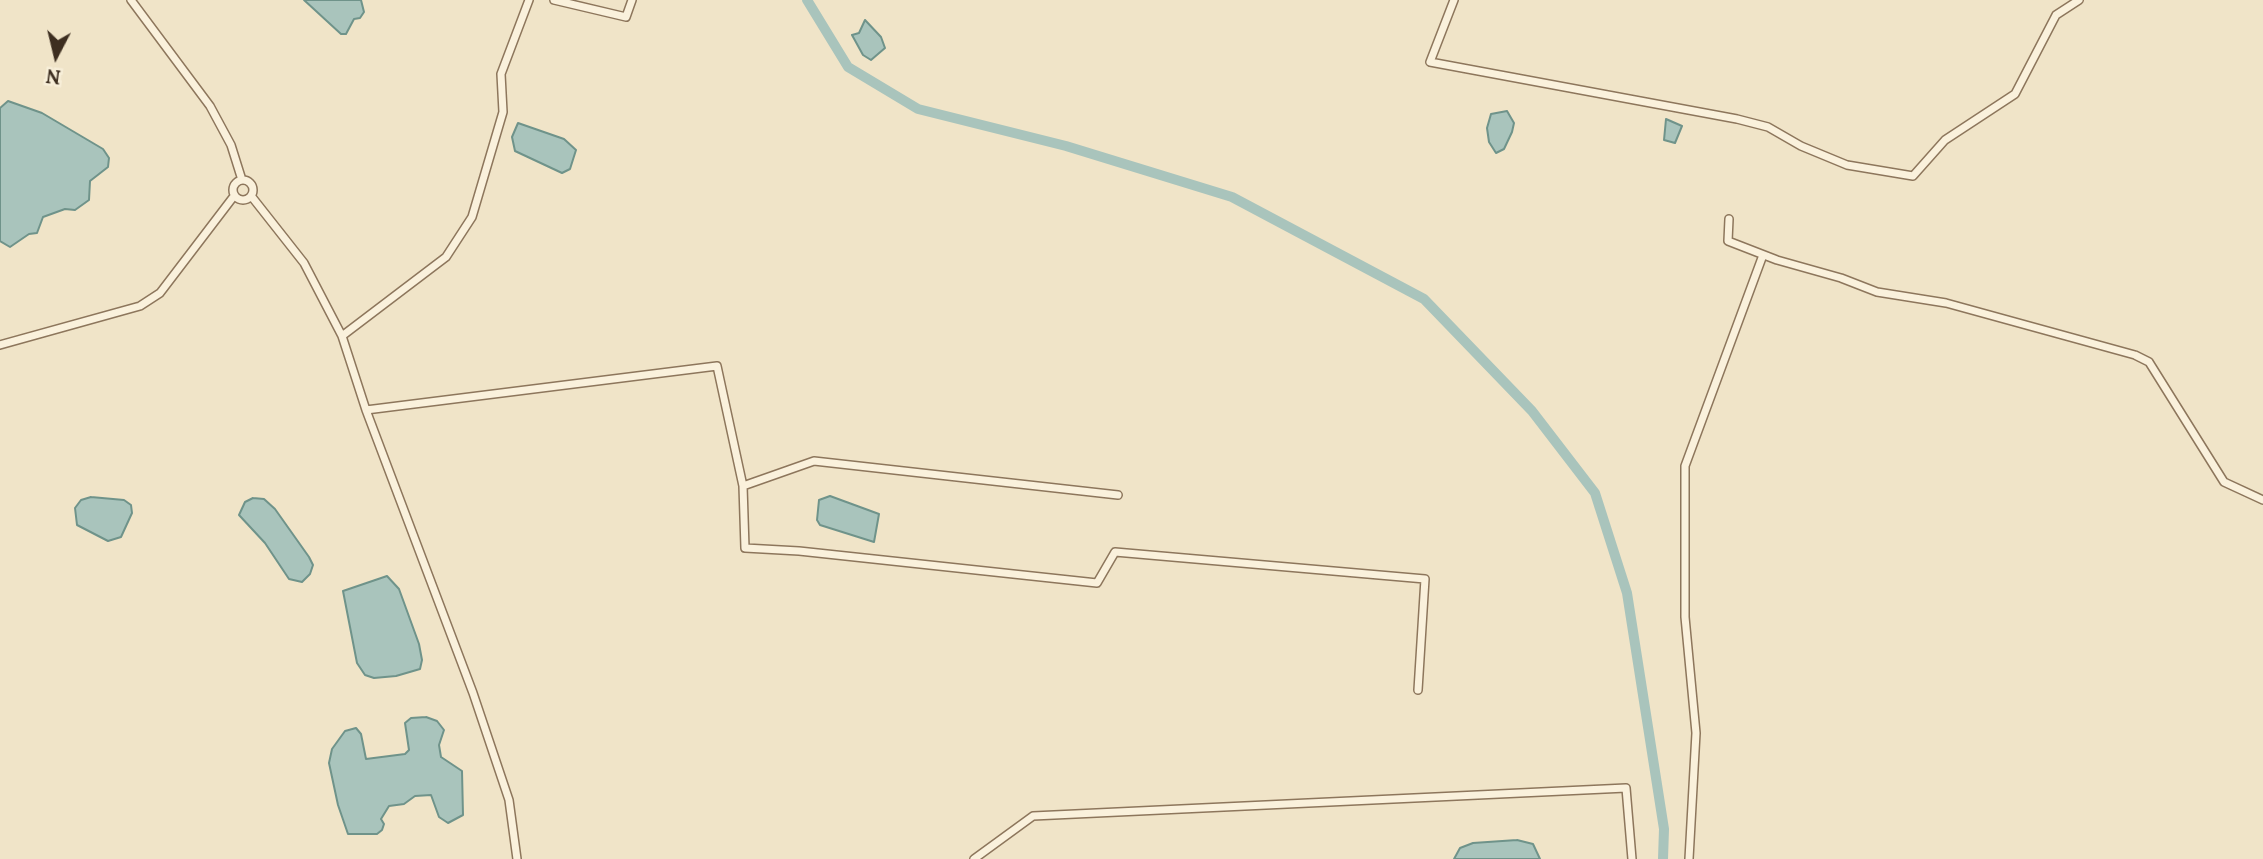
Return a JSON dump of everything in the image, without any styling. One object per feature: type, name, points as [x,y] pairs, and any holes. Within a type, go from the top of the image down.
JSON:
[{"type":"street","points":[[131,0],[210,106],[232,145],[242,180],[252,185],[252,197],[304,263],[342,336],[366,410],[473,693],[509,800],[517,859]]},
{"type":"street","points":[[342,336],[446,257],[472,217],[503,112],[501,74],[529,0]]},
{"type":"street","points":[[554,0],[626,17],[632,0]]},
{"type":"street","points":[[1454,0],[1430,62],[1737,119],[1768,127],[1847,165],[1913,176],[1954,132],[2015,94],[2056,15],[2079,0]]},
{"type":"street","points":[[0,345],[140,306],[160,293],[234,196],[233,188],[242,180]]},
{"type":"street","points":[[234,196],[245,201],[252,197]]},
{"type":"street","points":[[1728,219],[1728,241],[1763,255],[1841,278],[1877,292],[1947,303],[2135,355],[2149,362],[2224,482],[2263,500]]},
{"type":"street","points":[[1689,859],[1696,733],[1685,617],[1685,466],[1763,255]]},
{"type":"street","points":[[366,410],[717,366],[743,486],[745,548],[799,551],[1097,583],[1115,552],[1425,579],[1418,690]]},
{"type":"street","points":[[743,486],[814,461],[1118,495]]},
{"type":"street","points":[[974,859],[1033,816],[1626,788],[1632,859]]},
{"type":"water","points":[[304,0],[361,0],[364,12],[360,18],[354,19],[346,34],[341,34]]},
{"type":"water","points":[[865,20],[881,37],[885,48],[871,60],[863,55],[852,35],[859,33]]},
{"type":"water","points":[[8,101],[42,113],[103,149],[109,158],[108,167],[90,181],[89,200],[75,210],[65,209],[43,217],[37,233],[29,234],[10,247],[0,241],[0,108]]},
{"type":"water","points":[[1507,111],[1514,123],[1512,132],[1504,149],[1496,153],[1489,142],[1487,128],[1491,114]]},
{"type":"water","points":[[1666,119],[1682,126],[1675,143],[1664,140]]},
{"type":"water","points":[[518,123],[564,139],[576,150],[570,169],[562,173],[515,151],[512,137]]},
{"type":"water","points":[[830,496],[879,514],[874,542],[820,525],[817,520],[819,500]]},
{"type":"water","points":[[91,497],[124,500],[131,505],[132,513],[121,537],[108,541],[77,525],[75,508],[81,500]]},
{"type":"water","points":[[253,498],[264,499],[275,509],[309,557],[313,565],[310,574],[302,582],[289,579],[265,543],[239,515],[245,502]]},
{"type":"water","points":[[387,576],[399,589],[422,660],[420,669],[396,676],[374,678],[365,675],[357,663],[343,591]]},
{"type":"water","points":[[426,717],[437,721],[444,730],[439,745],[441,757],[462,771],[463,815],[448,823],[439,817],[431,795],[415,796],[404,804],[389,806],[381,819],[384,824],[382,830],[377,834],[348,834],[338,805],[329,763],[332,749],[345,731],[356,728],[361,734],[366,759],[405,754],[409,750],[405,723],[411,718]]},
{"type":"water","points":[[1517,840],[1533,844],[1540,859],[1454,859],[1460,848],[1473,843]]},
{"type":"waterway","points":[[807,0],[848,67],[918,109],[1066,146],[1232,197],[1424,299],[1532,411],[1595,493],[1627,593],[1664,829],[1663,859]]}]
